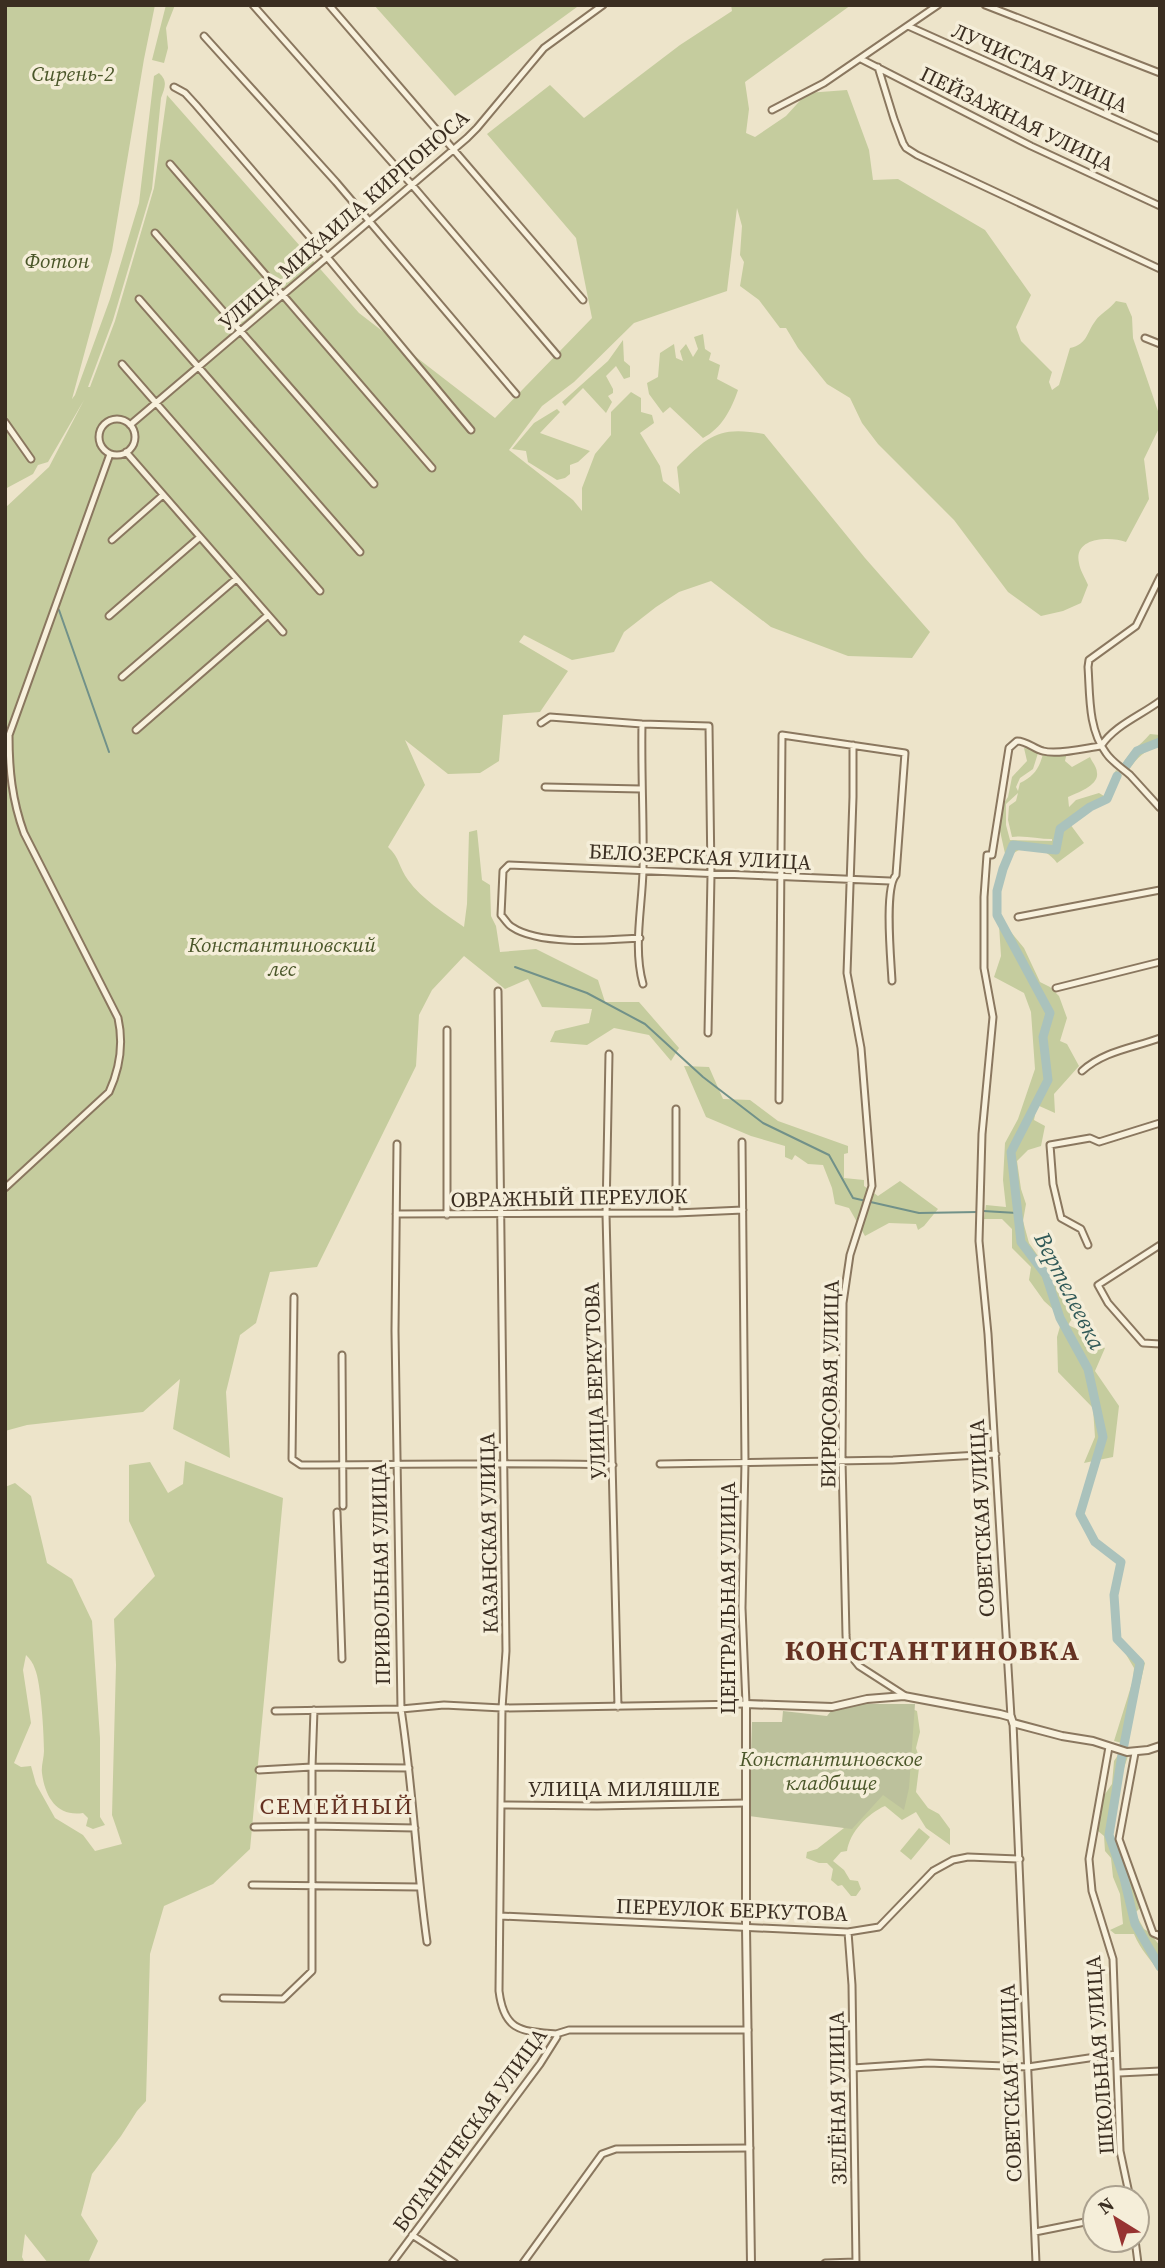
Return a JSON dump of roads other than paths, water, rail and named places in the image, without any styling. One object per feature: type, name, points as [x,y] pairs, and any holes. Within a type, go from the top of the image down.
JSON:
[{"type":"street","points":[[253,5],[557,355]]},
{"type":"street","points":[[329,5],[583,300]]},
{"type":"street","name":"УЛИЦА МИХАИЛА КИРПОНОСА","points":[[130,425],[477,128],[544,48],[603,5]]},
{"type":"street","points":[[772,110],[824,83],[938,5]]},
{"type":"street","points":[[985,5],[1160,73]]},
{"type":"street","name":"ЛУЧИСТАЯ УЛИЦА","points":[[908,26],[1160,139]]},
{"type":"street","points":[[204,36],[369,221],[516,394]]},
{"type":"street","name":"ПЕЙЗАЖНАЯ УЛИЦА","points":[[861,59],[1031,146],[1160,206]]},
{"type":"street","points":[[878,67],[906,148],[1160,269]]},
{"type":"street","points":[[174,87],[197,105],[471,430]]},
{"type":"street","points":[[170,163],[432,468]]},
{"type":"street","points":[[155,233],[374,484]]},
{"type":"street","points":[[139,299],[360,552]]},
{"type":"street","points":[[1144,338],[1160,344]]},
{"type":"street","points":[[122,364],[320,591]]},
{"type":"street","points":[[120,419],[130,425],[135,436],[126,453],[110,454],[100,443],[101,428],[110,420],[120,419]]},
{"type":"street","points":[[5,422],[30,458]]},
{"type":"street","points":[[126,453],[282,632]]},
{"type":"street","points":[[5,744],[110,454]]},
{"type":"street","points":[[112,540],[163,495]]},
{"type":"street","points":[[109,616],[200,537]]},
{"type":"street","points":[[1160,577],[1136,626],[1089,660],[1091,711],[1101,746],[1160,808]]},
{"type":"street","points":[[122,677],[236,579]]},
{"type":"street","points":[[136,730],[268,615]]},
{"type":"street","points":[[1101,746],[1113,732],[1160,701]]},
{"type":"street","points":[[541,723],[550,717],[709,726],[708,1033]]},
{"type":"street","points":[[642,724],[643,869],[639,968],[643,984]]},
{"type":"street","points":[[5,1188],[110,1092],[118,1072],[122,1034],[118,1018],[24,833],[15,808],[11,785],[9,735]]},
{"type":"street","points":[[779,1100],[782,735],[905,753],[896,875],[890,881],[892,981]]},
{"type":"street","name":"СОВЕТСКАЯ УЛИЦА","points":[[1036,2263],[1020,1859],[988,1331],[979,1241],[982,1134],[993,1017],[984,968],[984,897],[987,856],[992,855],[1009,748],[1017,741],[1055,752],[1101,746]]},
{"type":"street","name":"БИРЮСОВАЯ УЛИЦА","points":[[853,745],[847,973],[861,1048],[872,1186],[850,1255],[843,1303],[842,1460],[847,1651],[859,1665],[904,1696]]},
{"type":"street","points":[[545,787],[641,789]]},
{"type":"street","name":"БЕЛОЗЕРСКАЯ УЛИЦА","points":[[640,938],[560,940],[538,937],[511,927],[501,915],[503,871],[509,865],[890,881]]},
{"type":"street","points":[[1018,917],[1160,890]]},
{"type":"street","points":[[1056,988],[1160,962]]},
{"type":"street","name":"КАЗАНСКАЯ УЛИЦА","points":[[498,991],[506,1651],[502,1708],[499,1991],[503,2010],[510,2023],[520,2030],[556,2034]]},
{"type":"street","points":[[447,1030],[447,1215]]},
{"type":"street","points":[[1082,1071],[1100,1057],[1160,1038]]},
{"type":"street","name":"УЛИЦА БЕРКУТОВА","points":[[609,1054],[606,1214],[618,1707]]},
{"type":"street","points":[[676,1110],[676,1213]]},
{"type":"street","points":[[1088,1245],[1081,1228],[1061,1218],[1053,1184],[1050,1145],[1090,1138],[1099,1142],[1160,1123]]},
{"type":"street","name":"ЦЕНТРАЛЬНАЯ УЛИЦА","points":[[743,1142],[742,1608],[746,1704],[751,2263]]},
{"type":"street","name":"ПРИВОЛЬНАЯ УЛИЦА","points":[[397,1144],[397,1464],[401,1709],[444,1705],[502,1708],[746,1704],[832,1707],[867,1699],[904,1696],[1012,1720],[1135,1753]]},
{"type":"street","name":"ОВРАЖНЫЙ ПЕРЕУЛОК","points":[[396,1214],[606,1214],[743,1210]]},
{"type":"street","points":[[1160,1245],[1098,1285],[1108,1303],[1143,1343],[1160,1344]]},
{"type":"street","points":[[294,1297],[292,1459],[301,1465],[613,1465]]},
{"type":"street","points":[[342,1355],[343,1506]]},
{"type":"street","points":[[660,1464],[893,1461],[996,1454]]},
{"type":"street","points":[[337,1512],[342,1659]]},
{"type":"street","points":[[275,1711],[401,1709],[427,1942]]},
{"type":"street","points":[[223,1998],[283,1999],[312,1971],[314,1710]]},
{"type":"street","points":[[1160,1745],[1135,1753],[1119,1839],[1153,1933],[1160,1936]]},
{"type":"street","name":"ШКОЛЬНАЯ УЛИЦА","points":[[1109,1747],[1089,1859],[1092,1891],[1113,1959],[1120,2151],[1127,2184]]},
{"type":"street","points":[[259,1770],[312,1767],[409,1768]]},
{"type":"street","name":"УЛИЦА МИЛЯШЛЕ","points":[[502,1805],[746,1804]]},
{"type":"street","points":[[254,1827],[415,1828]]},
{"type":"street","name":"ПЕРЕУЛОК БЕРКУТОВА","points":[[500,1916],[848,1932],[879,1927],[933,1871],[953,1860],[968,1857],[1020,1859]]},
{"type":"street","points":[[252,1885],[419,1886]]},
{"type":"street","name":"ЗЕЛЁНАЯ УЛИЦА","points":[[848,1932],[852,1985],[856,2263]]},
{"type":"street","name":"БОТАНИЧЕСКАЯ УЛИЦА","points":[[392,2263],[540,2064],[557,2037],[556,2034],[569,2030],[748,2030]]},
{"type":"street","points":[[853,2068],[928,2063],[1028,2067],[1116,2054]]},
{"type":"street","points":[[1119,2073],[1160,2071]]},
{"type":"street","points":[[523,2263],[602,2154],[616,2149],[750,2148]]},
{"type":"street","points":[[1035,2232],[1081,2223]]},
{"type":"street","points":[[412,2235],[455,2263]]},
{"type":"street","points":[[825,2263],[856,2263]]},
{"type":"waterway","points":[[59,610],[109,752]]},
{"type":"waterway","name":"Вертелеевка","points":[[1126,766],[1137,751],[1160,742]]},
{"type":"waterway","name":"Вертелеевка","points":[[1117,776],[1107,799],[1090,807],[1060,829],[1056,850],[1013,845],[997,891],[997,915],[1050,1013],[1043,1037],[1048,1080],[1011,1152],[1021,1242],[1046,1275],[1060,1318],[1088,1369],[1103,1437],[1080,1514],[1095,1542],[1121,1562],[1114,1595],[1117,1639],[1140,1663],[1109,1835],[1124,1878],[1135,1924],[1160,1967]]},
{"type":"waterway","points":[[515,967],[587,993],[645,1024],[703,1077],[763,1123],[829,1155],[853,1198],[919,1213],[978,1212]]},
{"type":"waterway","points":[[983,1211],[1017,1213]]},
{"type":"district","name":"КОНСТАНТИНОВКА","points":[[933,1650]]},
{"type":"district","name":"СЕМЕЙНЫЙ","points":[[337,1806]]},
{"type":"park label","name":"Сирень-2","points":[[73,74]]},
{"type":"park label","name":"Фотон","points":[[57,261]]},
{"type":"park label","name":"Константиновский лес","points":[[282,957]]},
{"type":"park label","name":"Константиновское кладбище","points":[[831,1771]]}]
